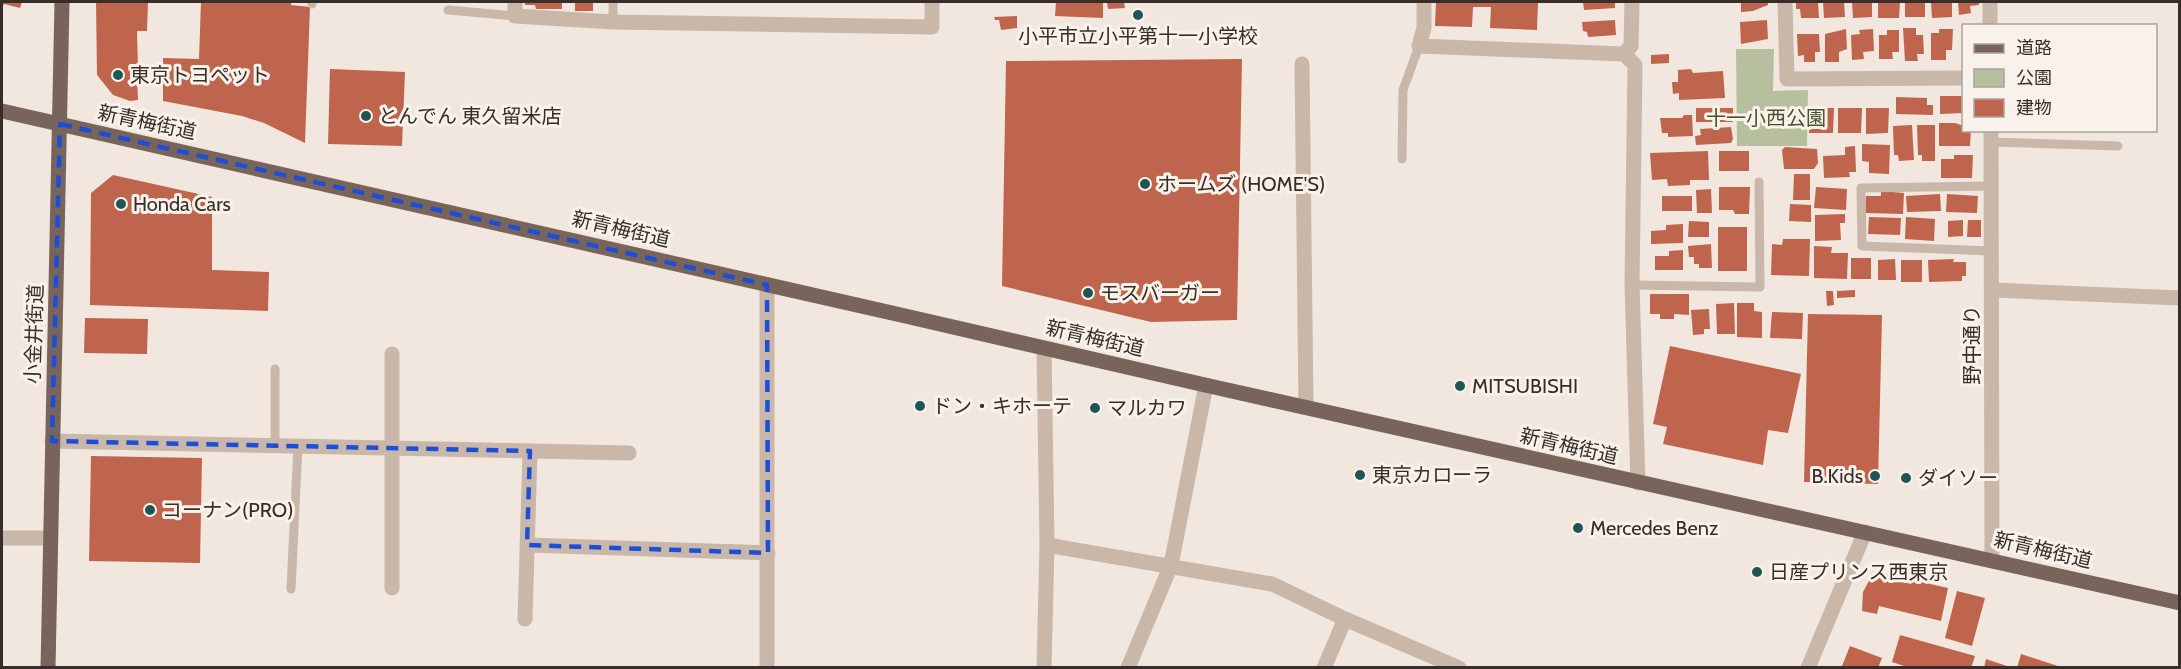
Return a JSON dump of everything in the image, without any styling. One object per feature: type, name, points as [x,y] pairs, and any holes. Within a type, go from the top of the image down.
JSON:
[{"type":"main road","name":"小金井街道","points":[[48,668],[62,2]]},
{"type":"main road","name":"新青梅街道","points":[[2,111],[472,215],[767,285],[1638,483],[2180,603]]},
{"type":"street","points":[[515,9],[613,22],[932,27],[932,2]]},
{"type":"street","points":[[1424,2],[1424,28],[1419,46],[1624,54],[1635,65],[1632,285],[1638,483]]},
{"type":"street","points":[[1624,54],[1631,46],[1632,2]]},
{"type":"street","points":[[1785,2],[1787,79],[1962,78]]},
{"type":"street","points":[[1990,2],[1990,24]]},
{"type":"street","points":[[1302,64],[1306,407]]},
{"type":"street","name":"野中通り","points":[[1991,136],[1992,560]]},
{"type":"street","points":[[767,285],[767,668]]},
{"type":"street","points":[[1993,290],[2180,298]]},
{"type":"street","points":[[1044,348],[1047,545],[1044,668]]},
{"type":"street","points":[[392,354],[392,588]]},
{"type":"street","points":[[1128,668],[1171,565],[1206,385]]},
{"type":"street","points":[[52,441],[629,453]]},
{"type":"street","points":[[525,619],[530,451]]},
{"type":"street","points":[[1808,668],[1865,532]]},
{"type":"street","points":[[2,538],[50,538]]},
{"type":"street","points":[[527,545],[768,553]]},
{"type":"street","points":[[1047,545],[1272,584],[1345,619],[1459,668]]},
{"type":"street","points":[[1324,668],[1345,619]]},
{"type":"lane","points":[[613,2],[613,22]]},
{"type":"lane","points":[[448,10],[515,9]]},
{"type":"lane","points":[[1402,159],[1403,90],[1419,46]]},
{"type":"lane","points":[[1991,136],[2118,146]]},
{"type":"lane","points":[[1632,285],[1760,286],[1759,182]]},
{"type":"lane","points":[[1992,186],[1860,188],[1862,246],[1992,251]]},
{"type":"lane","points":[[275,369],[275,446]]},
{"type":"lane","points":[[291,589],[297,446]]},
{"type":"highlighted area","points":[[60,124],[767,285],[768,553],[527,545],[530,451],[52,441]]},
{"type":"green space","name":"十一小西公園","points":[[1736,49],[1774,49],[1773,91],[1808,90],[1807,146],[1737,146]]},
{"type":"building","points":[[2,2],[22,2],[20,8],[4,4],[2,8]]},
{"type":"building","points":[[96,2],[148,2],[147,31],[137,31],[138,67],[148,70],[146,75],[137,75],[138,100],[130,101],[113,95],[97,75]]},
{"type":"building","points":[[201,2],[291,2],[291,5],[310,7],[305,143],[264,123],[242,116],[163,101],[163,58],[199,59]]},
{"type":"building","points":[[525,2],[562,2],[562,9],[536,9],[535,5],[525,5]]},
{"type":"building","points":[[575,2],[593,2],[593,11],[575,11]]},
{"type":"building","points":[[1056,2],[1103,2],[1103,18],[1055,16]]},
{"type":"building","points":[[1107,2],[1124,2],[1125,8],[1108,9]]},
{"type":"building","points":[[1436,2],[1538,2],[1537,30],[1490,28],[1491,7],[1473,7],[1472,27],[1435,26]]},
{"type":"building","points":[[1583,2],[1615,2],[1615,8],[1584,10]]},
{"type":"building","points":[[1741,2],[1768,2],[1768,5],[1753,11],[1741,12]]},
{"type":"building","points":[[1796,2],[1818,2],[1819,18],[1801,18],[1800,9],[1796,9]]},
{"type":"building","points":[[1823,2],[1844,2],[1845,17],[1824,18]]},
{"type":"building","points":[[1852,2],[1872,2],[1872,17],[1853,18]]},
{"type":"building","points":[[1878,2],[1900,2],[1899,18],[1878,18]]},
{"type":"building","points":[[1905,2],[1925,2],[1925,17],[1905,17]]},
{"type":"building","points":[[1931,2],[1952,2],[1952,17],[1932,18]]},
{"type":"building","points":[[1958,2],[1979,2],[1979,5],[1970,6],[1971,13],[1959,15]]},
{"type":"building","points":[[1017,16],[1017,28],[1001,30],[999,20],[995,20],[994,17]]},
{"type":"building","points":[[1615,20],[1616,35],[1588,37],[1587,32],[1583,31],[1582,22]]},
{"type":"building","points":[[1767,20],[1768,39],[1741,44],[1740,22]]},
{"type":"building","points":[[1903,28],[1916,28],[1916,35],[1923,35],[1924,54],[1917,54],[1918,61],[1905,61]]},
{"type":"building","points":[[1846,29],[1847,49],[1839,52],[1839,62],[1825,62],[1825,34]]},
{"type":"building","points":[[1873,29],[1874,51],[1863,52],[1864,59],[1852,60],[1851,35],[1860,34],[1859,30]]},
{"type":"building","points":[[1939,29],[1953,29],[1952,50],[1946,50],[1946,60],[1931,60],[1931,33],[1939,33]]},
{"type":"building","points":[[1887,30],[1899,30],[1899,52],[1892,52],[1893,59],[1879,59],[1879,35],[1887,35]]},
{"type":"building","points":[[1797,34],[1819,34],[1820,52],[1815,52],[1815,62],[1804,62],[1804,55],[1798,56]]},
{"type":"building","points":[[1669,54],[1669,63],[1651,64],[1651,55]]},
{"type":"building","points":[[1242,59],[1237,320],[1151,322],[1002,286],[1006,61]]},
{"type":"building","points":[[330,69],[405,72],[402,146],[328,144]]},
{"type":"building","points":[[1691,69],[1693,73],[1723,71],[1725,98],[1679,100],[1679,93],[1673,94],[1672,82],[1678,82],[1678,70]]},
{"type":"building","points":[[1940,96],[1962,96],[1962,113],[1940,114]]},
{"type":"building","points":[[1896,97],[1927,98],[1927,105],[1933,105],[1933,115],[1896,114]]},
{"type":"building","points":[[1696,108],[1733,108],[1733,122],[1696,122]]},
{"type":"building","points":[[1810,108],[1834,108],[1833,133],[1809,133]]},
{"type":"building","points":[[1838,108],[1862,108],[1861,133],[1838,133]]},
{"type":"building","points":[[1866,108],[1889,108],[1888,133],[1866,134]]},
{"type":"building","points":[[1684,115],[1692,115],[1693,136],[1668,137],[1668,133],[1662,133],[1660,118],[1682,118]]},
{"type":"building","points":[[1939,123],[1955,123],[1962,125],[1962,132],[1971,132],[1970,146],[1939,146]]},
{"type":"building","points":[[1912,125],[1914,160],[1899,161],[1898,155],[1894,155],[1893,126]]},
{"type":"building","points":[[1917,125],[1935,125],[1935,161],[1922,161],[1922,155],[1918,155]]},
{"type":"building","points":[[1731,127],[1733,139],[1731,143],[1696,145],[1695,136],[1701,135],[1700,129]]},
{"type":"building","points":[[1862,144],[1890,145],[1889,174],[1869,173],[1869,162],[1862,161]]},
{"type":"building","points":[[1855,146],[1856,172],[1849,172],[1850,177],[1824,178],[1823,156],[1845,155],[1845,147]]},
{"type":"building","points":[[1785,147],[1817,149],[1818,163],[1814,169],[1784,169],[1782,150]]},
{"type":"building","points":[[1708,151],[1709,180],[1690,180],[1690,185],[1668,186],[1667,179],[1652,180],[1650,153]]},
{"type":"building","points":[[1719,151],[1749,151],[1749,171],[1719,171]]},
{"type":"building","points":[[1954,155],[1973,155],[1972,178],[1941,178],[1941,159],[1954,159]]},
{"type":"building","points":[[1794,174],[1810,174],[1810,200],[1793,200]]},
{"type":"building","points":[[113,175],[212,197],[212,270],[269,272],[268,311],[90,305],[91,193]]},
{"type":"building","points":[[1719,187],[1750,187],[1749,214],[1735,214],[1733,210],[1719,210]]},
{"type":"building","points":[[1816,187],[1847,189],[1846,210],[1814,208]]},
{"type":"building","points":[[1711,189],[1712,213],[1697,213],[1696,190]]},
{"type":"building","points":[[1881,191],[1904,193],[1903,214],[1865,213],[1866,196],[1881,196]]},
{"type":"building","points":[[1940,194],[1941,211],[1907,212],[1906,196]]},
{"type":"building","points":[[1947,194],[1978,196],[1977,213],[1946,212]]},
{"type":"building","points":[[1662,196],[1692,196],[1692,211],[1662,211]]},
{"type":"building","points":[[1790,204],[1811,205],[1811,222],[1789,221]]},
{"type":"building","points":[[1845,214],[1845,223],[1840,223],[1841,240],[1815,241],[1815,215]]},
{"type":"building","points":[[1869,217],[1901,218],[1900,235],[1868,234]]},
{"type":"building","points":[[1906,217],[1935,219],[1934,241],[1905,239]]},
{"type":"building","points":[[1963,220],[1963,236],[1948,237],[1948,221]]},
{"type":"building","points":[[1968,220],[1981,220],[1981,237],[1967,237]]},
{"type":"building","points":[[1689,221],[1709,222],[1709,237],[1688,237]]},
{"type":"building","points":[[1683,224],[1683,243],[1651,244],[1651,231],[1666,230],[1666,225]]},
{"type":"building","points":[[1718,227],[1747,227],[1747,271],[1718,271]]},
{"type":"building","points":[[1783,239],[1810,239],[1809,276],[1771,275],[1772,244],[1782,245]]},
{"type":"building","points":[[1711,244],[1712,268],[1699,268],[1699,264],[1694,264],[1694,257],[1689,257],[1688,246]]},
{"type":"building","points":[[1814,246],[1832,247],[1831,253],[1848,253],[1847,279],[1814,278]]},
{"type":"building","points":[[1683,250],[1683,270],[1655,270],[1655,256],[1669,256],[1669,251]]},
{"type":"building","points":[[1851,258],[1871,258],[1871,279],[1851,279]]},
{"type":"building","points":[[1895,259],[1896,280],[1878,280],[1878,260]]},
{"type":"building","points":[[1954,259],[1953,262],[1966,262],[1966,276],[1962,276],[1962,281],[1929,282],[1928,260]]},
{"type":"building","points":[[1901,260],[1922,260],[1922,282],[1901,282]]},
{"type":"building","points":[[1855,290],[1855,297],[1837,298],[1837,291]]},
{"type":"building","points":[[1826,291],[1833,291],[1834,305],[1827,306]]},
{"type":"building","points":[[1650,294],[1689,294],[1689,315],[1674,314],[1674,319],[1660,319],[1660,314],[1650,314]]},
{"type":"building","points":[[1734,303],[1735,334],[1717,334],[1716,304]]},
{"type":"building","points":[[1737,303],[1754,303],[1754,311],[1762,312],[1762,338],[1737,337]]},
{"type":"building","points":[[1709,309],[1710,329],[1704,329],[1704,334],[1693,335],[1691,310]]},
{"type":"building","points":[[1772,312],[1803,313],[1802,339],[1770,338]]},
{"type":"building","points":[[1808,314],[1882,315],[1878,484],[1804,482]]},
{"type":"building","points":[[85,318],[148,319],[147,354],[84,353]]},
{"type":"building","points":[[1670,346],[1801,374],[1788,433],[1768,430],[1763,465],[1663,444],[1667,427],[1653,424]]},
{"type":"building","points":[[91,456],[202,458],[200,563],[89,561]]},
{"type":"building","points":[[1881,573],[1948,588],[1941,621],[1879,606],[1877,614],[1862,611],[1863,592],[1872,575]]},
{"type":"building","points":[[1957,591],[1985,598],[1972,646],[1945,638]]},
{"type":"building","points":[[1900,635],[1975,656],[1971,668],[1910,668],[1892,662]]},
{"type":"building","points":[[1850,646],[1882,658],[1878,668],[1842,666]]},
{"type":"building","points":[[2021,654],[2061,667],[2061,668],[2017,668]]},
{"type":"building","points":[[1986,659],[2010,667],[1984,668]]},
{"type":"place","name":"小平市立小平第十一小学校","points":[[1138,15]]},
{"type":"place","name":"東京トヨペット","points":[[118,75]]},
{"type":"place","name":"とんでん 東久留米店","points":[[366,116]]},
{"type":"place","name":"ホームズ (HOME'S)","points":[[1145,184]]},
{"type":"place","name":"Honda Cars","points":[[121,204]]},
{"type":"place","name":"モスバーガー","points":[[1088,293]]},
{"type":"place","name":"MITSUBISHI","points":[[1460,386]]},
{"type":"place","name":"ドン・キホーテ","points":[[920,406]]},
{"type":"place","name":"マルカワ","points":[[1095,408]]},
{"type":"place","name":"東京カローラ","points":[[1360,475]]},
{"type":"place","name":"B.Kids","points":[[1875,476]]},
{"type":"place","name":"ダイソー","points":[[1906,478]]},
{"type":"place","name":"コーナン(PRO)","points":[[150,510]]},
{"type":"place","name":"Mercedes Benz","points":[[1578,528]]},
{"type":"place","name":"日産プリンス西東京","points":[[1757,572]]}]
